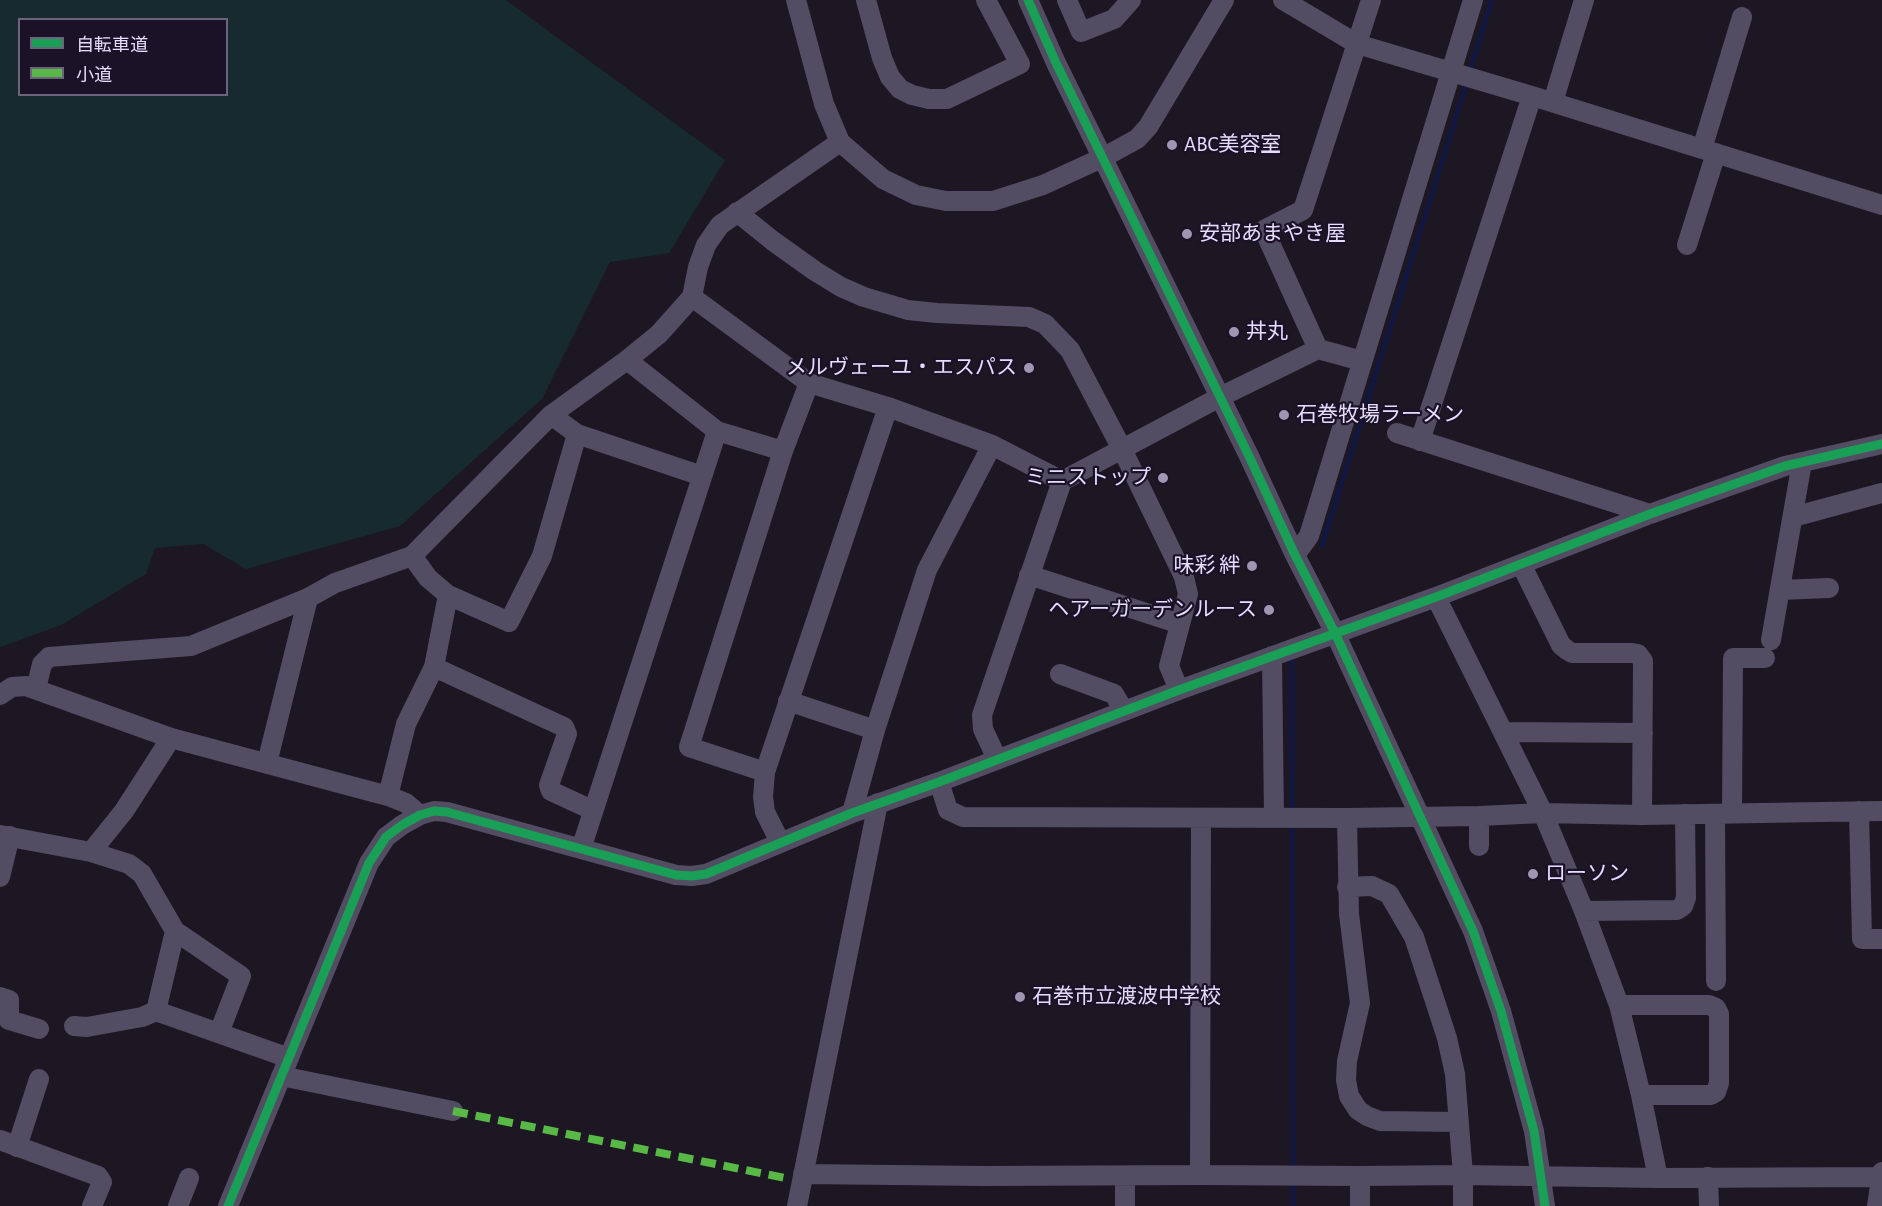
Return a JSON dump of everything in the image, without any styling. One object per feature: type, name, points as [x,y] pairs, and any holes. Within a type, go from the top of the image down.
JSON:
[{"type":"street","points":[[796,0],[824,104],[840,142],[884,179],[916,195],[946,201],[993,201],[1042,185],[1104,157],[1137,139],[1148,127],[1224,0]]},
{"type":"street","points":[[866,0],[882,58],[890,77],[900,89],[929,99],[947,99],[1020,64],[986,0]]},
{"type":"street","points":[[1028,0],[1057,65],[1335,633],[1473,932],[1501,1011],[1534,1131],[1545,1206]]},
{"type":"street","points":[[1067,0],[1081,32],[1114,19],[1131,0]]},
{"type":"street","points":[[1283,0],[1357,44],[1553,102],[1882,205]]},
{"type":"street","points":[[1318,349],[1264,230],[1303,210],[1371,0]]},
{"type":"street","points":[[1295,555],[1309,536],[1473,0]]},
{"type":"street","points":[[1553,102],[1584,0]]},
{"type":"street","points":[[1687,245],[1742,17]]},
{"type":"street","points":[[1420,441],[1532,96]]},
{"type":"street","points":[[36,689],[42,664],[49,657],[191,646],[308,598],[335,583],[412,556],[551,415],[659,334],[692,297],[698,267],[706,244],[720,225],[840,142]]},
{"type":"street","points":[[736,212],[773,242],[815,270],[841,287],[864,297],[908,310],[1029,317],[1045,324],[1070,350],[1122,449],[1184,577],[1188,594],[1169,666],[1179,690]]},
{"type":"street","points":[[692,297],[809,383],[888,407],[992,445],[1062,481]]},
{"type":"street","points":[[997,759],[983,729],[982,715],[1062,481],[1220,396],[1318,349],[1362,361]]},
{"type":"street","points":[[627,360],[717,431],[783,451]]},
{"type":"street","points":[[765,772],[688,747],[783,451],[809,383]]},
{"type":"street","points":[[780,842],[765,812],[763,797],[765,772],[888,407]]},
{"type":"street","points":[[551,415],[577,434],[702,476]]},
{"type":"street","points":[[581,849],[717,431]]},
{"type":"street","points":[[412,556],[428,578],[448,595],[509,622],[542,556],[577,434]]},
{"type":"street","points":[[1398,434],[1650,514]]},
{"type":"street","points":[[228,1206],[369,863],[386,837],[420,815],[434,811],[447,812],[676,875],[706,874],[878,803],[1436,597],[1650,514],[1785,466],[1882,444]]},
{"type":"street","points":[[852,813],[875,730],[927,570],[992,445]]},
{"type":"street","points":[[1716,981],[1733,658],[1768,650],[1802,462]]},
{"type":"street","points":[[1792,517],[1882,493]]},
{"type":"street","points":[[1521,564],[1561,645],[1567,650],[1572,653],[1632,653],[1638,654],[1643,661],[1642,815]]},
{"type":"street","points":[[1029,575],[1180,624]]},
{"type":"street","points":[[1780,590],[1829,588]]},
{"type":"street","points":[[388,796],[406,724],[434,667],[448,595]]},
{"type":"street","points":[[1436,597],[1544,813],[1584,911],[1619,1005],[1658,1178]]},
{"type":"street","points":[[267,762],[308,598]]},
{"type":"street","points":[[1272,656],[1285,818]]},
{"type":"street","points":[[434,667],[564,727],[567,734],[549,785],[550,791],[592,810]]},
{"type":"street","points":[[1060,674],[1114,694],[1124,711]]},
{"type":"street","points":[[0,695],[12,687],[26,686],[171,738],[388,796],[406,803],[420,815]]},
{"type":"street","points":[[788,701],[875,730]]},
{"type":"street","points":[[1504,732],[1643,734]]},
{"type":"street","points":[[91,852],[124,811],[171,738]]},
{"type":"street","points":[[939,782],[948,810],[963,817],[1347,818],[1544,813],[1642,815],[1882,811]]},
{"type":"street","points":[[796,1206],[878,803]]},
{"type":"street","points":[[1859,811],[1862,939],[1882,939]]},
{"type":"street","points":[[1584,911],[1677,910],[1683,906],[1686,898],[1685,814]]},
{"type":"street","points":[[1479,816],[1479,846]]},
{"type":"street","points":[[1200,1175],[1201,818]]},
{"type":"street","points":[[1347,818],[1347,887],[1360,1003],[1347,1061],[1346,1080],[1349,1096],[1358,1110],[1380,1121],[1459,1122]]},
{"type":"street","points":[[0,877],[5,836],[91,852],[129,864],[142,874],[175,931],[241,976],[219,1033]]},
{"type":"street","points":[[1347,887],[1372,886],[1389,894],[1414,938],[1447,1038],[1455,1074],[1463,1175],[1463,1206]]},
{"type":"street","points":[[156,1011],[175,931]]},
{"type":"street","points":[[0,997],[9,1000],[9,1020],[39,1029]]},
{"type":"street","points":[[1619,1005],[1709,1005],[1716,1008],[1719,1014],[1719,1083],[1716,1092],[1711,1095],[1641,1095]]},
{"type":"street","points":[[74,1026],[87,1027],[142,1017],[156,1011],[219,1033],[285,1067],[453,1111]]},
{"type":"street","points":[[39,1079],[9,1143],[98,1176],[102,1182],[92,1206]]},
{"type":"street","points":[[1877,1206],[1882,1172]]},
{"type":"street","points":[[803,1174],[1882,1177]]},
{"type":"street","points":[[1125,1176],[1125,1206]]},
{"type":"street","points":[[1360,1176],[1360,1206]]},
{"type":"street","points":[[1708,1177],[1709,1206]]},
{"type":"street","points":[[178,1206],[189,1178]]},
{"type":"shaded area","points":[[0,0],[506,0],[725,160],[669,253],[610,262],[542,399],[400,526],[246,569],[203,544],[155,548],[146,574],[61,625],[0,647]]},
{"type":"waterway","points":[[1470,71],[1492,0]]},
{"type":"waterway","points":[[1322,546],[1467,82]]},
{"type":"waterway","points":[[1292,661],[1292,813]]},
{"type":"waterway","points":[[1292,822],[1293,1170]]},
{"type":"waterway","points":[[1293,1182],[1293,1206]]},
{"type":"marked path","points":[[453,1111],[785,1178]]},
{"type":"cycle path","points":[[1028,0],[1057,65],[1335,633],[1473,931],[1501,1011],[1534,1131],[1545,1206]]},
{"type":"cycle path","points":[[228,1206],[369,863],[386,837],[420,815],[434,811],[447,812],[676,875],[706,874],[852,813],[1179,690],[1436,597],[1650,514],[1785,466],[1882,444]]},
{"type":"place","name":"ABC美容室","points":[[1172,145]]},
{"type":"place","name":"安部あまやき屋","points":[[1187,234]]},
{"type":"place","name":"丼丸","points":[[1234,332]]},
{"type":"place","name":"メルヴェーユ・エスパス","points":[[1029,368]]},
{"type":"place","name":"石巻牧場ラーメン","points":[[1284,415]]},
{"type":"place","name":"ミニストップ","points":[[1163,478]]},
{"type":"place","name":"味彩 絆","points":[[1252,566]]},
{"type":"place","name":"ヘアーガーデンルース","points":[[1269,610]]},
{"type":"place","name":"ローソン","points":[[1533,874]]},
{"type":"place","name":"石巻市立渡波中学校","points":[[1020,997]]}]
